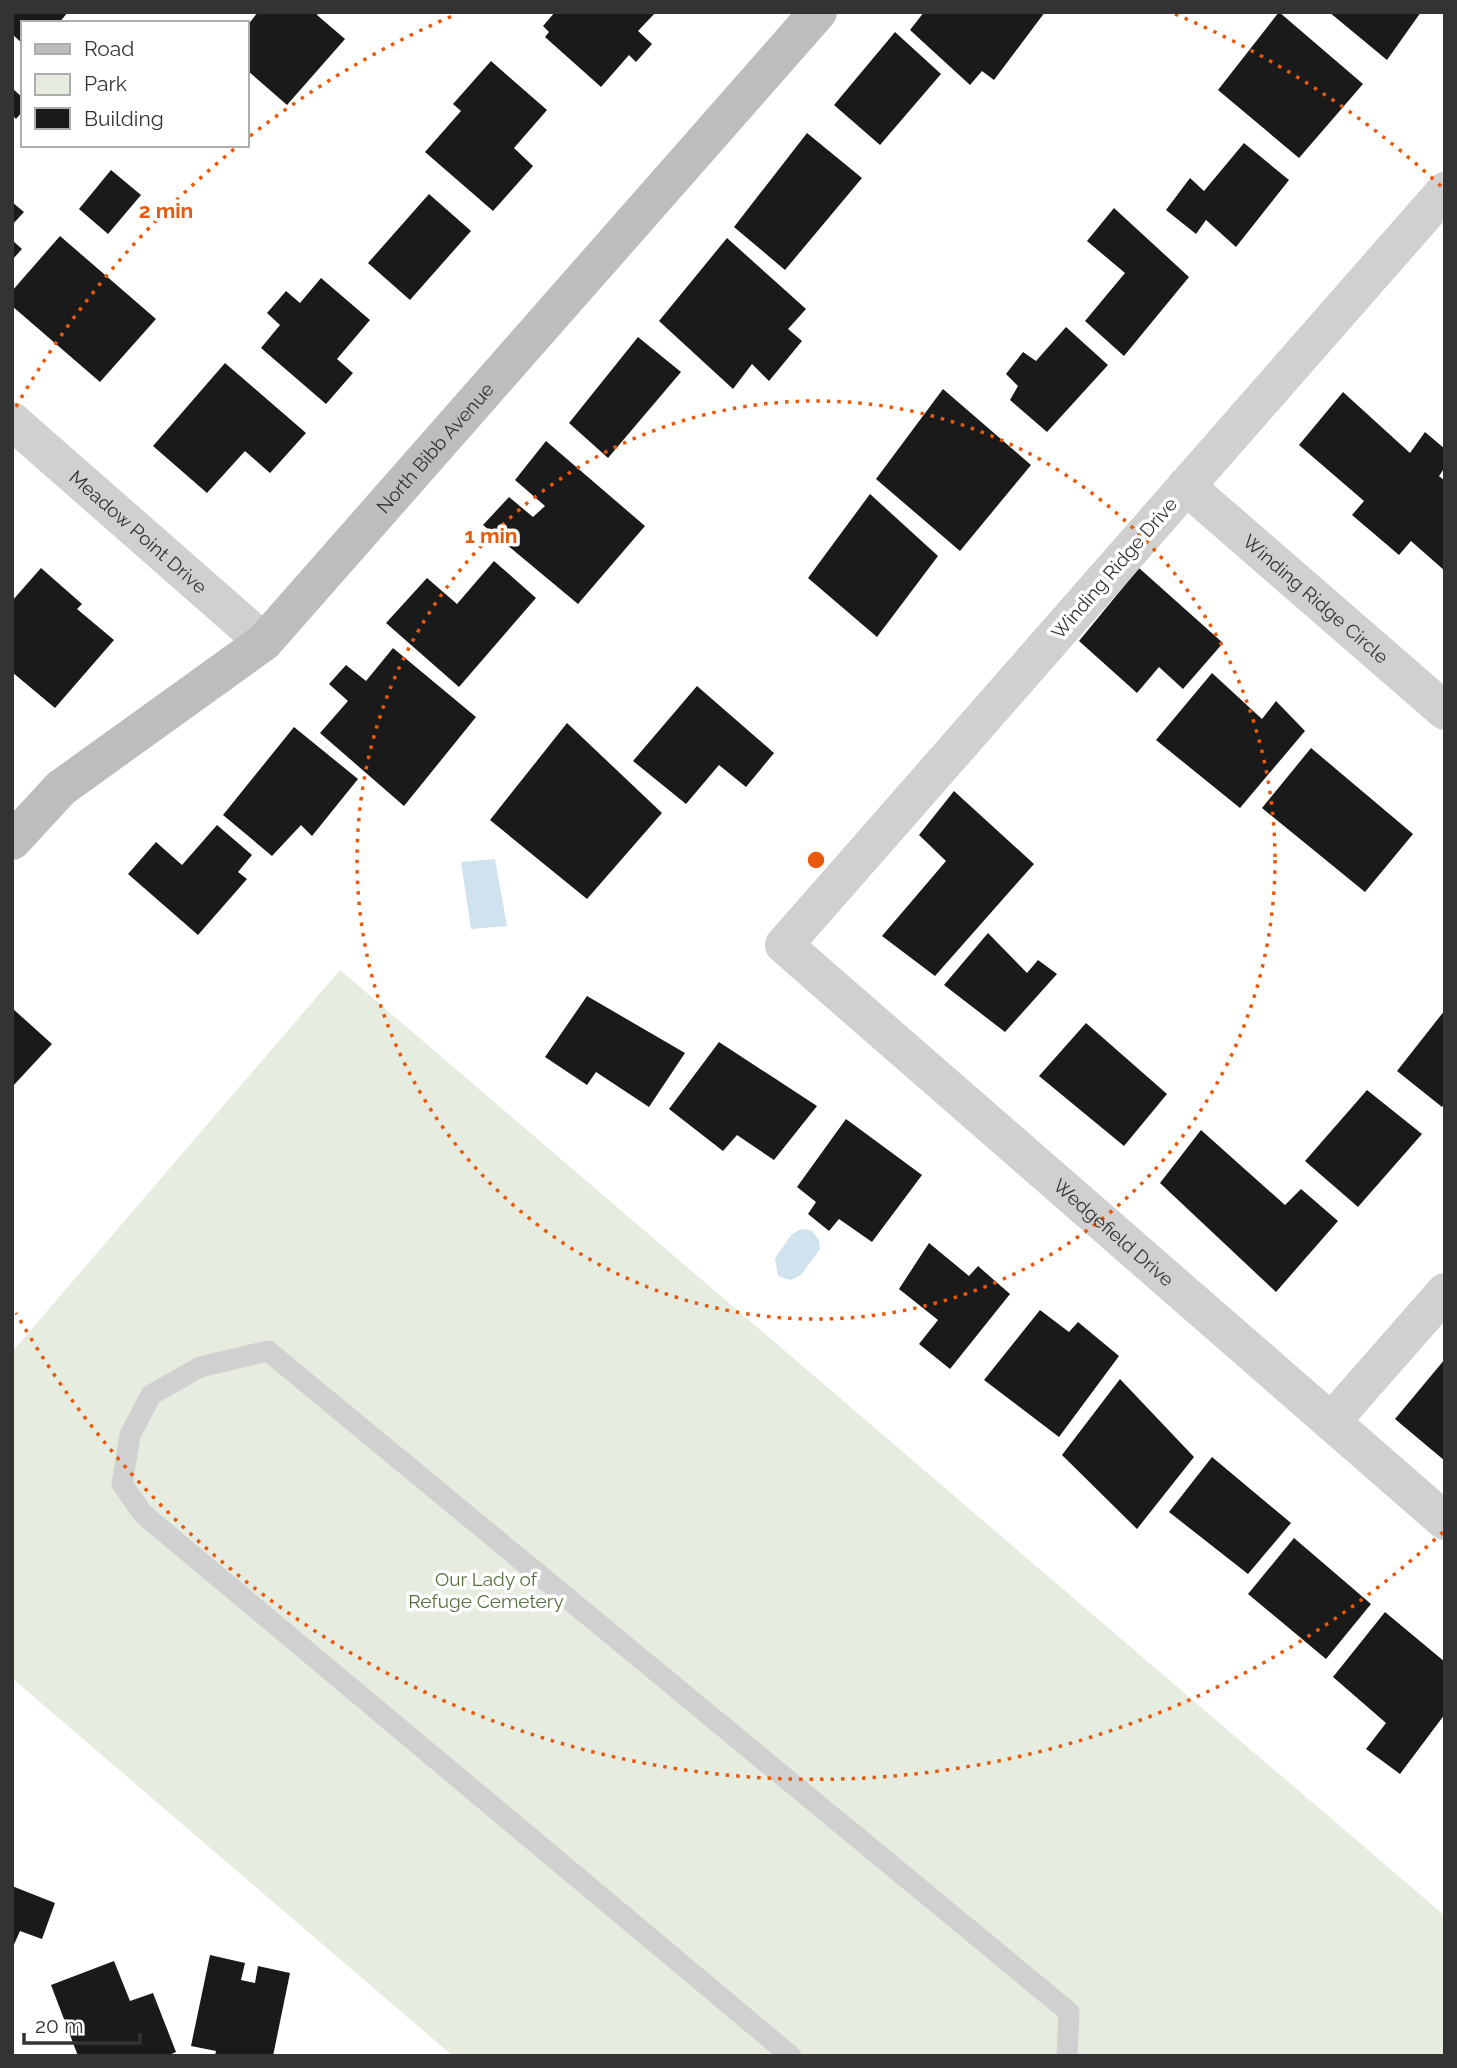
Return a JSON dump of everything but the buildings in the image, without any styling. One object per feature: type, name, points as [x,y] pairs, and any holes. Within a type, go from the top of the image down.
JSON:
[{"type":"main road","name":"North Bibb Avenue","points":[[12,841],[61,788],[264,642],[818,12]]},
{"type":"street","name":"Winding Ridge Drive","points":[[784,945],[1445,191]]},
{"type":"street","name":"Meadow Point Drive","points":[[12,422],[264,642]]},
{"type":"street","name":"Winding Ridge Circle","points":[[1186,486],[1445,710]]},
{"type":"street","name":"Wedgefield Drive","points":[[784,945],[1445,1521]]},
{"type":"street","points":[[1331,1422],[1445,1292]]},
{"type":"lane","points":[[791,2056],[143,1514],[122,1484],[130,1435],[150,1395],[200,1367],[268,1351],[1069,2012],[1067,2056]]},
{"type":"green space","name":"Our Lady of Refuge Cemetery","points":[[340,970],[1445,1916],[1445,2056],[453,2056],[12,1678],[12,1352]]},
{"type":"water","points":[[495,859],[507,926],[471,929],[461,862]]},
{"type":"water","points":[[801,1229],[811,1230],[819,1240],[820,1249],[801,1275],[790,1280],[778,1276],[775,1258],[792,1234]]}]
